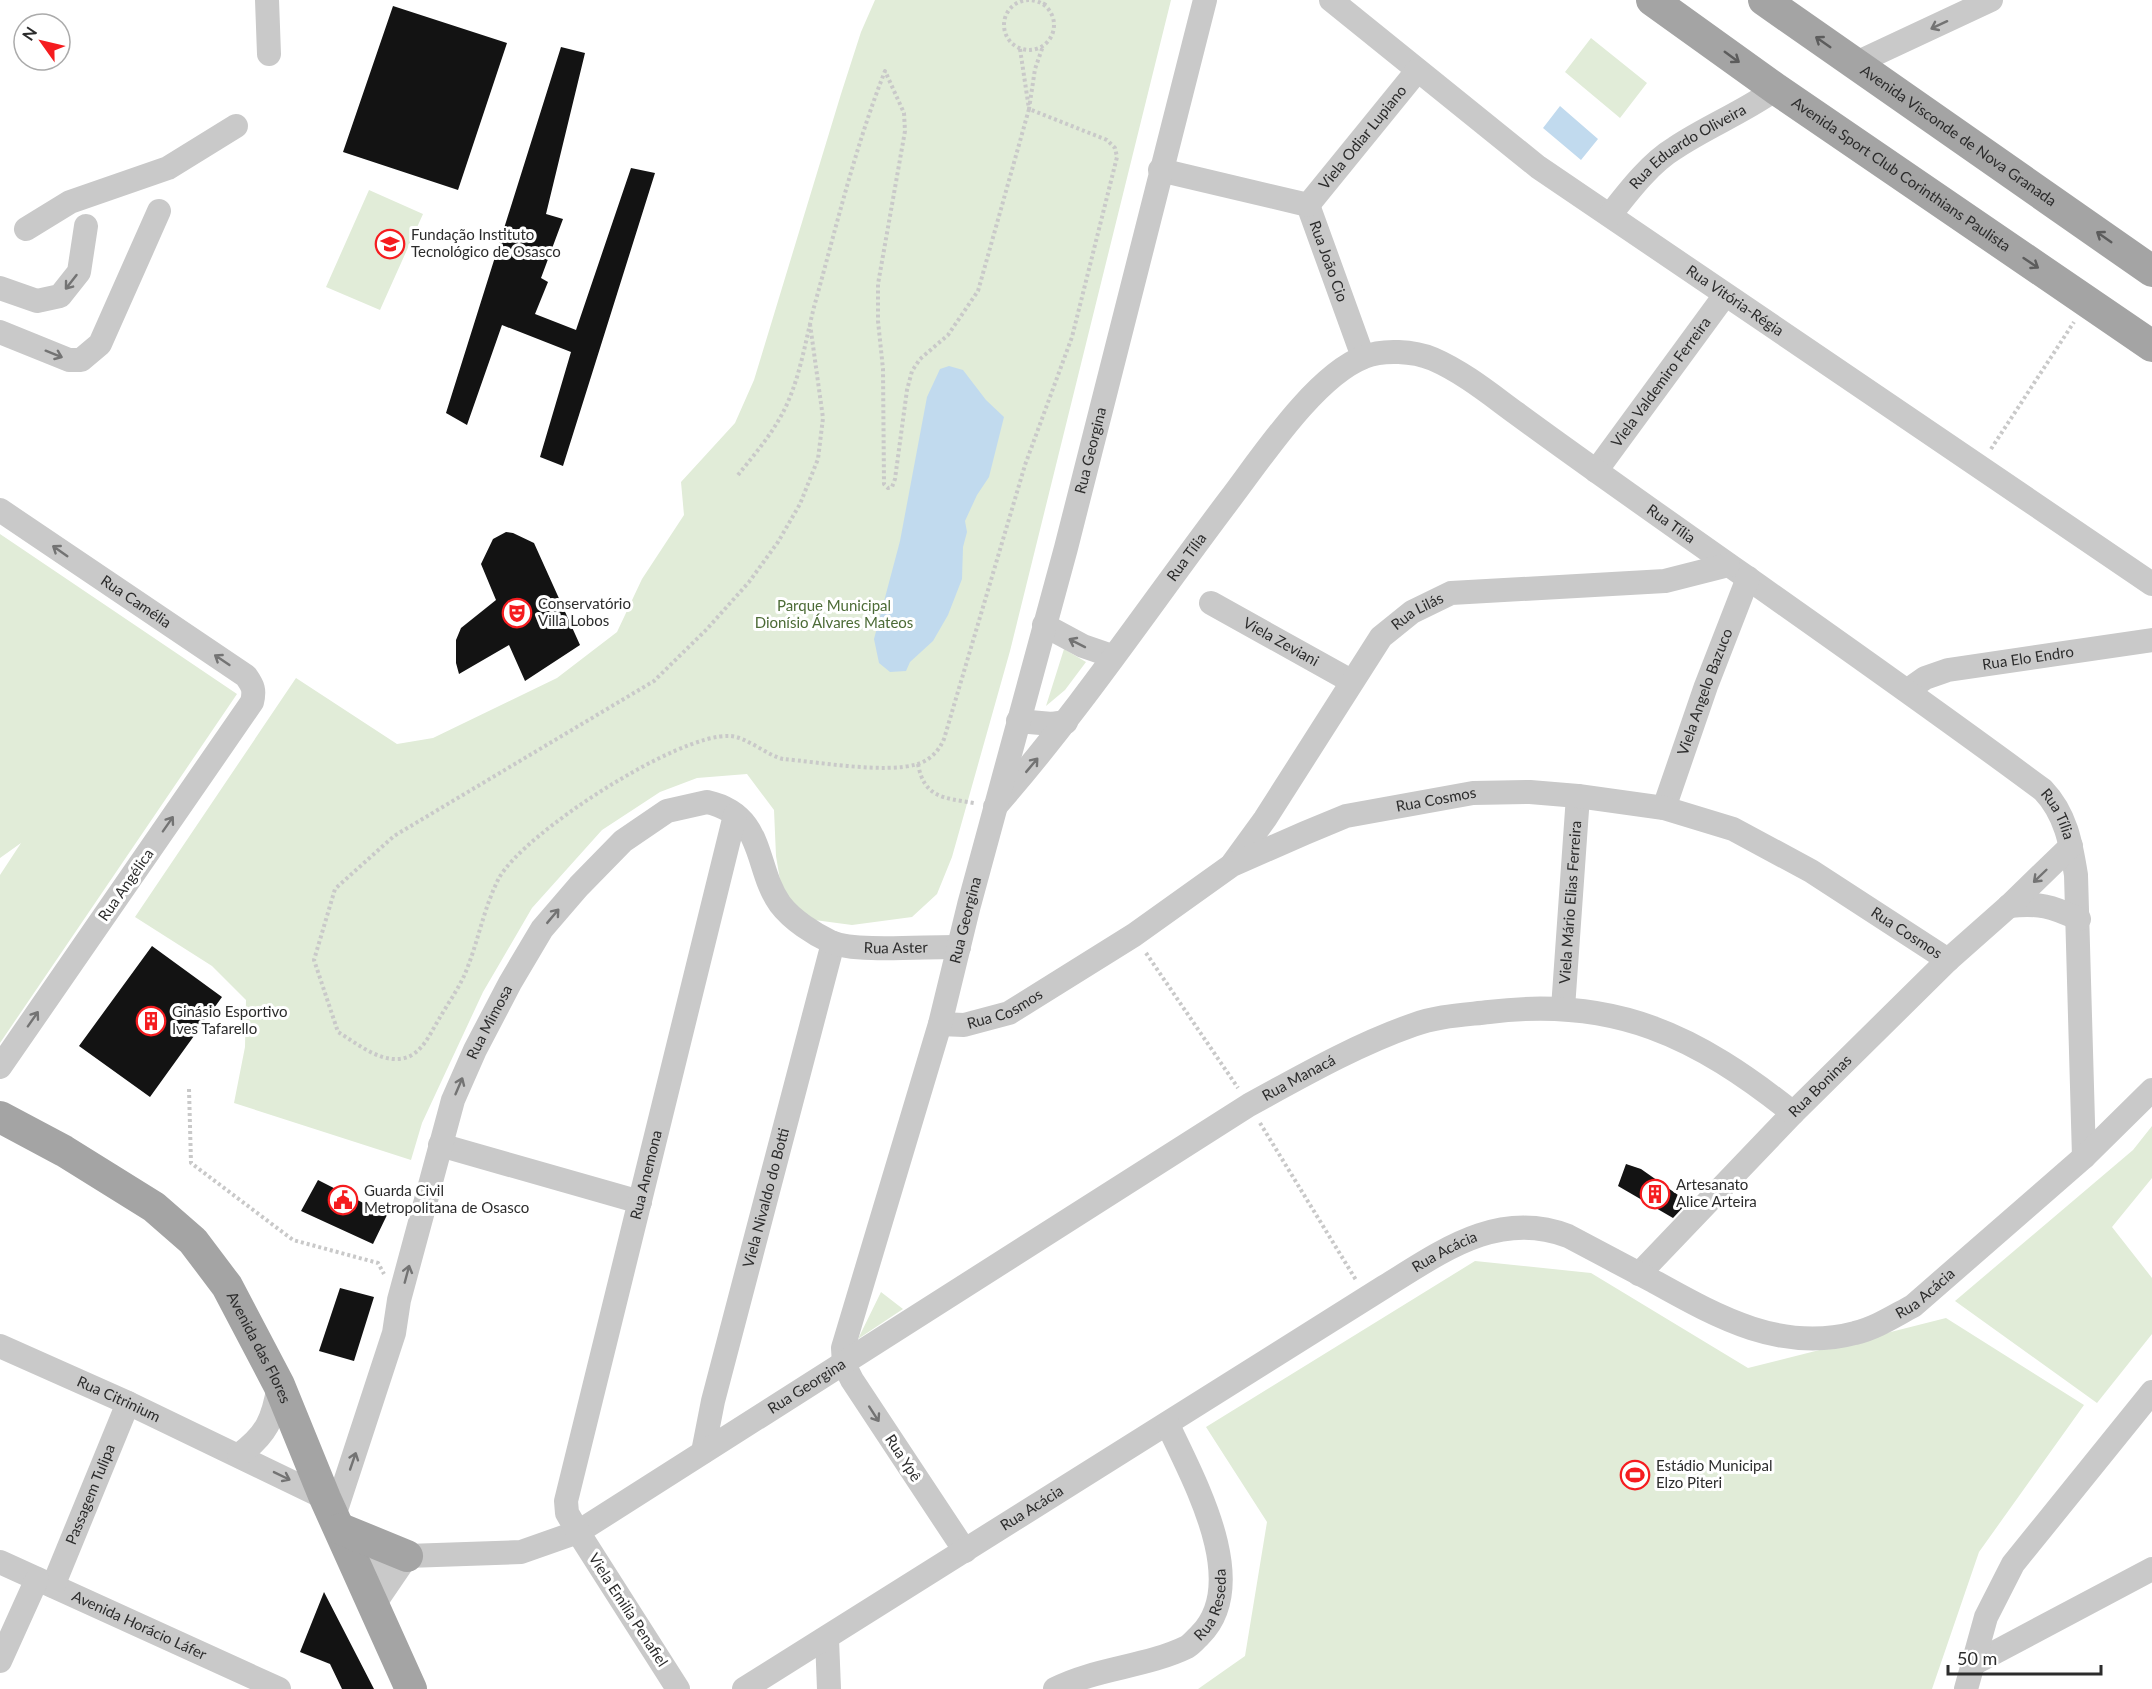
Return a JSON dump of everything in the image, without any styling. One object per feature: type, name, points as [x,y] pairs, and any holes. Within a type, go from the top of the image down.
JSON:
[{"type":"main road","name":"Avenida Sport Club Corinthians Paulista","points":[[1652,0],[1776,89],[2152,346]]},
{"type":"main road","name":"Avenida Visconde de Nova Granada","points":[[1764,0],[2152,271]]},
{"type":"main road","name":"Avenida das Flores","points":[[0,1117],[64,1151],[154,1207],[193,1241],[227,1286],[279,1385],[333,1514],[375,1603],[406,1683]]},
{"type":"main road","points":[[333,1514],[407,1556]]},
{"type":"street","points":[[267,0],[269,54]]},
{"type":"street","name":"Rua Georgina","points":[[362,1574],[407,1556],[521,1552],[578,1532],[844,1364],[843,1348],[848,1327],[940,1024],[1205,0]]},
{"type":"street","name":"Rua Vitória-Régia","points":[[1330,0],[1538,167],[1980,465],[2152,584]]},
{"type":"street","points":[[1854,64],[1968,5],[1992,0]]},
{"type":"street","name":"Viela Odiar Lupiano","points":[[1308,205],[1417,71]]},
{"type":"street","name":"Rua Eduardo Oliveira","points":[[1610,215],[1627,193],[1673,148],[1754,105],[1776,89]]},
{"type":"street","points":[[26,229],[70,202],[168,168],[236,126]]},
{"type":"street","name":"Rua João Cio","points":[[1160,170],[1308,205],[1363,357]]},
{"type":"street","points":[[0,332],[69,360],[81,360],[100,344],[159,211]]},
{"type":"street","points":[[0,288],[37,301],[60,296],[79,272],[86,226]]},
{"type":"street","name":"Viela Valdemiro Ferreira","points":[[1596,471],[1725,295]]},
{"type":"street","name":"Rua Tília","points":[[995,807],[1066,722],[1112,656],[1302,408],[1336,373],[1363,357],[1380,353],[1416,354],[1434,360],[1478,386],[1728,565],[1908,690],[2043,790],[2054,801],[2063,818],[2072,846],[2079,920],[2084,1157]]},
{"type":"street","name":"Rua Camélia","points":[[0,510],[246,676],[254,686],[252,702]]},
{"type":"street","name":"Rua Lilás","points":[[1232,865],[1265,819],[1351,681],[1388,629],[1434,599],[1451,593],[1665,581],[1728,565]]},
{"type":"street","name":"Viela Angelo Bazuco","points":[[1664,808],[1706,686],[1748,578]]},
{"type":"street","name":"Viela Zeviani","points":[[1211,603],[1351,681]]},
{"type":"street","points":[[1044,625],[1083,646],[1112,656]]},
{"type":"street","name":"Rua Elo Endro","points":[[1908,690],[1925,678],[1948,670],[2152,640]]},
{"type":"street","name":"Rua Angélica","points":[[0,1067],[252,702]]},
{"type":"street","points":[[1018,721],[1052,724],[1066,722]]},
{"type":"street","name":"Rua Cosmos","points":[[940,1024],[964,1025],[1009,1013],[1134,935],[1232,865],[1346,816],[1473,793],[1530,792],[1578,796],[1664,808],[1733,829],[1811,871],[1948,960]]},
{"type":"street","name":"Viela Mário Elias Ferreira","points":[[1563,1008],[1578,796]]},
{"type":"street","name":"Rua Mimosa","points":[[333,1514],[394,1333],[399,1300],[453,1100],[510,982],[543,929],[579,886],[623,841],[667,811],[708,802],[726,807],[751,833],[761,852],[774,894],[781,906],[805,927],[833,943]]},
{"type":"street","name":"Rua Anemona","points":[[578,1532],[567,1513],[568,1489],[735,815]]},
{"type":"street","name":"Rua Boninas","points":[[1639,1274],[1793,1113],[1948,960],[2072,846]]},
{"type":"street","points":[[2009,906],[2040,904],[2053,907],[2079,920]]},
{"type":"street","name":"Rua Aster","points":[[833,943],[882,948],[959,947]]},
{"type":"street","name":"Viela Nivaldo do Botti","points":[[703,1452],[713,1401],[833,943]]},
{"type":"street","name":"Rua Manacá","points":[[844,1364],[1249,1105],[1320,1066],[1403,1029],[1438,1018],[1519,1008],[1598,1011],[1653,1026],[1755,1082],[1793,1113]]},
{"type":"street","name":"Rua Acácia","points":[[744,1689],[1168,1425],[1384,1287],[1469,1237],[1500,1229],[1548,1228],[1639,1274],[1705,1311],[1766,1334],[1802,1339],[1855,1333],[1885,1322],[1913,1306],[2084,1157],[2152,1090]]},
{"type":"street","points":[[440,1145],[640,1202]]},
{"type":"street","name":"Rua Citrinium","points":[[0,1346],[238,1455],[333,1514]]},
{"type":"street","name":"Rua Ypê","points":[[844,1364],[964,1551]]},
{"type":"street","points":[[238,1455],[266,1431],[279,1385]]},
{"type":"street","points":[[1966,1689],[1986,1617],[2013,1564],[2086,1470],[2152,1392]]},
{"type":"street","name":"Passagem Tulipa","points":[[0,1661],[45,1582],[128,1403]]},
{"type":"street","name":"Rua Reseda","points":[[1063,1687],[1189,1646],[1206,1629],[1216,1610],[1221,1588],[1221,1566],[1214,1536],[1192,1477],[1168,1425]]},
{"type":"street","name":"Viela Emilia Penafiel","points":[[578,1532],[678,1689]]},
{"type":"street","points":[[375,1603],[407,1556]]},
{"type":"street","name":"Avenida Horácio Láfer","points":[[0,1562],[279,1689]]},
{"type":"street","points":[[1972,1664],[2152,1569]]},
{"type":"street","points":[[827,1639],[829,1689]]},
{"type":"path","points":[[1020,49],[1037,49],[1049,40],[1054,25],[1044,5],[1029,0],[1021,2],[1007,13],[1005,30],[1008,38],[1020,49],[1029,109]]},
{"type":"path","points":[[1044,5],[1047,0]]},
{"type":"path","points":[[738,475],[782,415],[797,374],[868,114],[885,70],[904,113],[905,122],[878,284],[883,369],[884,484],[888,488],[892,487],[912,371],[920,358],[948,335],[978,291],[1029,109],[1035,69],[1044,45]]},
{"type":"path","points":[[810,324],[823,418],[818,459],[800,504],[778,542],[749,582],[707,629],[654,681],[394,836],[334,889],[314,960],[338,1032],[379,1056],[395,1059],[411,1055],[424,1044],[464,975],[490,897],[500,876],[512,862],[570,813],[610,785],[656,758],[714,737],[732,736],[768,755],[783,759],[890,767],[918,764],[933,756],[944,740],[1025,465],[1072,337],[1117,157],[1115,148],[1107,141],[1029,109]]},
{"type":"path","points":[[1980,465],[2087,302]]},
{"type":"path","points":[[918,764],[921,781],[932,793],[995,807]]},
{"type":"path","points":[[189,1089],[191,1163],[293,1240],[378,1263],[399,1300]]},
{"type":"green space","name":"Parque Municipal Dionísio Álvares Mateos","points":[[875,0],[1171,0],[1010,651],[952,857],[937,894],[912,917],[852,925],[807,919],[782,892],[776,856],[774,810],[747,774],[697,778],[660,792],[602,830],[532,908],[483,992],[422,1123],[411,1160],[234,1103],[245,1047],[246,1000],[212,966],[135,917],[296,678],[397,744],[433,738],[557,678],[617,632],[642,579],[684,515],[681,482],[735,423],[754,380],[841,94],[861,32]]},
{"type":"green space","points":[[1591,38],[1647,83],[1620,118],[1565,72]]},
{"type":"green space","points":[[369,190],[423,214],[380,310],[326,287]]},
{"type":"green space","points":[[0,534],[237,694],[0,1043],[0,875],[21,843],[0,858]]},
{"type":"green space","points":[[1064,649],[1086,662],[1065,690],[1046,706]]},
{"type":"green space","points":[[2152,1126],[2152,1178],[2112,1227],[2152,1278],[2152,1334],[2097,1403],[1955,1301],[2133,1150]]},
{"type":"green space","name":"Estádio Municipal Elzo Piteri","points":[[1475,1261],[1591,1273],[1748,1368],[1946,1318],[2084,1405],[1979,1552],[1932,1689],[1198,1689],[1245,1656],[1267,1522],[1206,1427]]},
{"type":"green space","points":[[881,1292],[903,1309],[858,1339]]},
{"type":"water","points":[[1560,106],[1598,139],[1581,160],[1543,128]]},
{"type":"water","points":[[949,366],[963,370],[986,400],[1004,417],[989,477],[977,495],[965,521],[967,532],[963,547],[962,579],[948,615],[933,641],[910,662],[906,671],[890,672],[879,663],[874,639],[900,541],[927,397],[940,369]]},
{"type":"building","points":[[393,6],[507,43],[458,190],[343,152]]},
{"type":"building","points":[[561,47],[585,53],[546,214],[563,219],[541,278],[548,282],[535,314],[576,330],[631,168],[655,173],[563,466],[540,457],[571,352],[502,325],[467,425],[446,413]]},
{"type":"building","points":[[506,532],[534,543],[580,645],[525,681],[509,645],[459,674],[456,663],[456,640],[461,628],[496,600],[481,564],[493,539]]},
{"type":"building","name":"Ginásio Esportivo Ives Tafarello","points":[[152,946],[222,997],[150,1097],[79,1046]]},
{"type":"building","name":"Artesanato Alice Arteira","points":[[1626,1164],[1641,1169],[1688,1202],[1673,1218],[1618,1186]]},
{"type":"building","points":[[318,1180],[387,1215],[373,1244],[301,1211]]},
{"type":"building","points":[[340,1288],[374,1297],[354,1361],[319,1351]]},
{"type":"building","points":[[324,1592],[374,1689],[342,1689],[330,1664],[300,1652]]},
{"type":"place","name":"Fundação Instituto Tecnológico de Osasco","points":[[390,244]]},
{"type":"place","name":"Conservatório Villa Lobos","points":[[517,613]]},
{"type":"place","name":"Ginásio Esportivo Ives Tafarello","points":[[151,1021]]},
{"type":"place","name":"Artesanato Alice Arteira","points":[[1655,1194]]},
{"type":"place","name":"Guarda Civil Metropolitana de Osasco","points":[[343,1200]]},
{"type":"place","name":"Estádio Municipal Elzo Piteri","points":[[1635,1475]]}]
